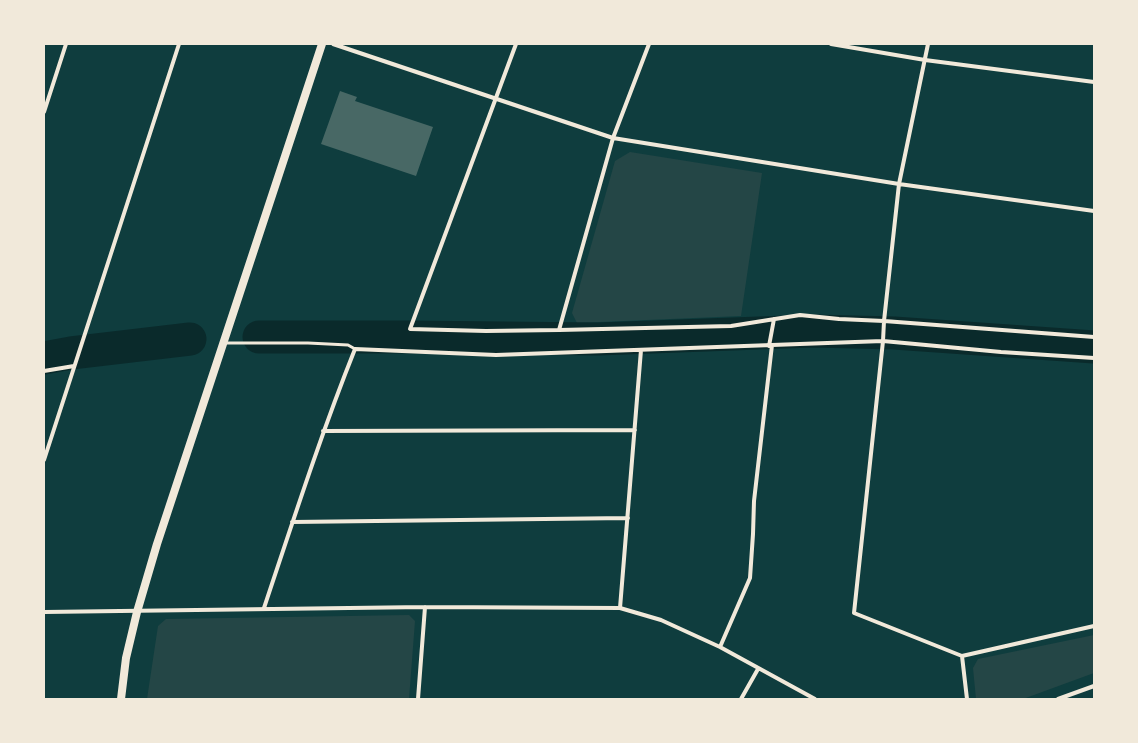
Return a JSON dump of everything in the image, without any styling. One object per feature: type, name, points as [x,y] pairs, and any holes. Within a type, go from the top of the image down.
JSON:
[{"type":"main road","points":[[121,699],[126,658],[136,612],[322,44]]},
{"type":"street","points":[[44,112],[66,44]]},
{"type":"street","points":[[44,460],[179,44]]},
{"type":"street","points":[[333,44],[613,138],[899,184],[1094,210]]},
{"type":"street","points":[[516,44],[410,329],[486,331],[731,326],[800,315],[884,323],[1094,337]]},
{"type":"street","points":[[559,330],[613,138],[649,44]]},
{"type":"street","points":[[831,44],[925,60],[1094,82]]},
{"type":"street","points":[[928,44],[899,184],[854,613],[962,656],[1094,626]]},
{"type":"street","points":[[720,647],[750,578],[754,501],[770,344],[774,319]]},
{"type":"street","points":[[264,608],[323,431],[355,349],[496,355],[883,340],[1001,352],[1094,358]]},
{"type":"street","points":[[620,608],[641,350]]},
{"type":"street","points":[[44,371],[74,366]]},
{"type":"street","points":[[323,431],[635,430]]},
{"type":"street","points":[[292,522],[628,518]]},
{"type":"street","points":[[418,699],[425,607]]},
{"type":"street","points":[[44,612],[136,612],[264,608],[620,608],[661,620],[720,647],[815,699]]},
{"type":"street","points":[[962,656],[967,699]]},
{"type":"street","points":[[741,699],[758,669]]},
{"type":"street","points":[[1058,699],[1094,686]]},
{"type":"lane","points":[[224,343],[314,343],[348,345],[355,349]]},
{"type":"shaded area","points":[[630,152],[762,173],[741,316],[577,323],[572,313],[615,161]]},
{"type":"shaded area","points":[[409,615],[415,621],[409,699],[147,699],[158,626],[166,619]]},
{"type":"shaded area","points":[[1094,635],[1094,673],[1023,699],[976,699],[973,668],[978,659]]},
{"type":"building","points":[[340,91],[357,97],[355,101],[433,127],[416,176],[321,144]]},
{"type":"waterway","points":[[259,337],[598,339],[813,331],[894,333],[1094,347]]},
{"type":"waterway","points":[[44,358],[71,353],[190,339]]}]
